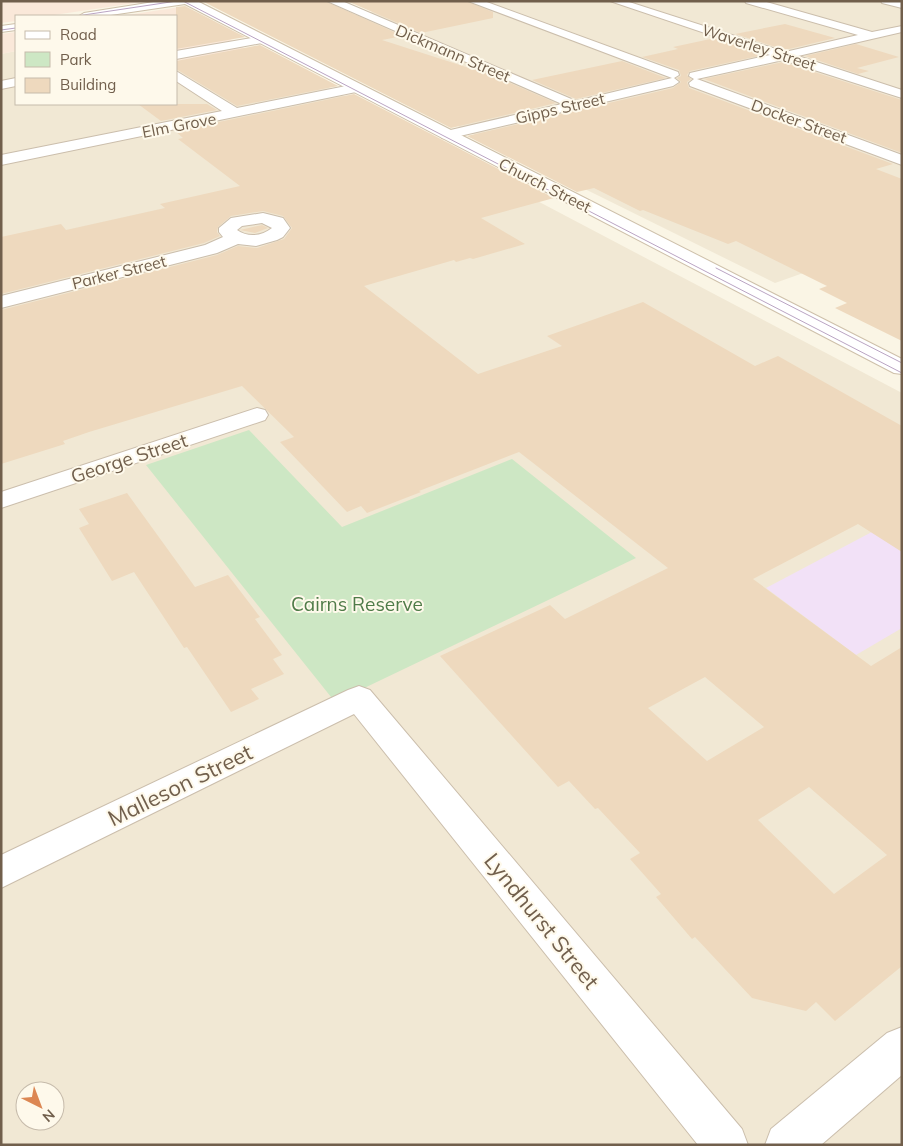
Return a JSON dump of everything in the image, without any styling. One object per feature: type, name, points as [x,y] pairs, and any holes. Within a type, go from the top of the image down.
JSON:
[{"type":"street","points":[[91,15],[184,1]]},
{"type":"street","name":"Church Street","points":[[188,1],[902,368]]},
{"type":"street","name":"Dickmann Street","points":[[332,1],[573,104]]},
{"type":"street","points":[[473,1],[673,78],[695,80],[785,56],[902,30]]},
{"type":"street","name":"Waverley Street","points":[[615,1],[902,94]]},
{"type":"street","points":[[750,1],[894,42]]},
{"type":"street","points":[[886,1],[902,5]]},
{"type":"street","points":[[1,29],[15,26]]},
{"type":"street","points":[[178,55],[263,40]]},
{"type":"street","points":[[178,76],[235,113]]},
{"type":"street","name":"Gipps Street","points":[[447,135],[673,78]]},
{"type":"street","name":"Docker Street","points":[[695,80],[902,160]]},
{"type":"street","points":[[1,85],[15,82]]},
{"type":"street","name":"Elm Grove","points":[[1,160],[356,88]]},
{"type":"street","name":"Parker Street","points":[[1,302],[211,248],[236,238]]},
{"type":"street","name":"George Street","points":[[1,500],[257,416]]},
{"type":"street","name":"Malleson Street","points":[[1,872],[358,698]]},
{"type":"street","name":"Lyndhurst Street","points":[[358,698],[726,1145]]},
{"type":"street","points":[[787,1145],[902,1048]]},
{"type":"shaded area","points":[[1,1],[149,1],[54,15],[15,15],[15,21],[1,23]]},
{"type":"shaded area","points":[[435,1],[902,1],[902,238],[775,283],[302,49],[354,15]]},
{"type":"shaded area","points":[[180,7],[247,50],[178,61],[178,15],[128,15]]},
{"type":"shaded area","points":[[15,32],[15,51],[1,54],[1,34]]},
{"type":"shaded area","points":[[15,51],[15,105],[178,105],[178,61],[309,77],[469,165],[902,393],[902,1145],[1,1145],[1,54]]},
{"type":"shaded area","points":[[902,516],[902,628],[856,655],[766,588]]},
{"type":"green space","name":"Cairns Reserve","points":[[249,430],[342,527],[512,459],[636,558],[335,702],[146,465]]},
{"type":"building","points":[[202,1],[325,1],[403,36],[382,40],[494,76],[556,103],[451,128]]},
{"type":"building","points":[[347,1],[466,1],[493,12],[493,18],[421,33]]},
{"type":"building","points":[[185,6],[245,37],[178,49],[178,15],[176,15],[176,7]]},
{"type":"building","points":[[785,24],[835,38],[785,50],[735,34]]},
{"type":"building","points":[[715,38],[763,55],[690,71],[687,75],[691,79],[687,82],[689,88],[893,164],[876,169],[902,179],[902,341],[835,308],[847,303],[819,289],[827,286],[736,241],[728,244],[643,210],[640,211],[594,188],[577,192],[467,136],[673,88],[681,82],[677,78],[681,76],[679,70],[642,57],[678,49],[673,47]]},
{"type":"building","points":[[856,44],[899,57],[857,68],[869,71],[858,74],[805,56]]},
{"type":"building","points":[[260,45],[338,86],[237,106],[178,70],[178,61]]},
{"type":"building","points":[[622,61],[666,78],[576,99],[532,80]]},
{"type":"building","points":[[783,62],[902,100],[902,153],[704,79]]},
{"type":"building","points":[[354,94],[554,198],[481,218],[525,244],[473,259],[470,258],[456,262],[454,260],[364,286],[478,374],[562,346],[547,336],[643,302],[755,366],[778,356],[902,426],[902,552],[858,524],[753,579],[871,666],[902,647],[902,966],[835,1021],[816,1002],[806,1011],[752,998],[695,937],[692,939],[656,897],[661,894],[630,859],[640,853],[598,808],[595,809],[569,781],[558,787],[440,656],[550,605],[565,619],[668,568],[519,452],[367,513],[361,506],[347,512],[280,442],[294,437],[242,386],[89,432],[63,441],[65,444],[1,464],[1,310],[217,255],[238,246],[257,248],[284,239],[292,228],[283,216],[263,211],[231,216],[218,227],[217,232],[220,236],[204,243],[1,294],[1,237],[61,224],[66,230],[165,208],[160,204],[240,186],[178,139],[183,138],[175,131]],"holes":[[[705,677],[764,727],[707,761],[648,708]],[[809,787],[887,855],[834,894],[758,820]]]},
{"type":"building","points":[[207,104],[217,110],[161,121],[139,105]]},
{"type":"building","points":[[262,225],[268,228],[255,233],[240,230]]},
{"type":"building","points":[[127,493],[195,587],[228,575],[260,617],[255,619],[282,655],[273,659],[284,674],[251,689],[259,699],[231,712],[187,647],[184,648],[134,572],[112,581],[79,528],[89,524],[79,509]]},
{"type":"tram line","points":[[84,15],[177,1]]},
{"type":"tram line","points":[[183,1],[902,373]]},
{"type":"tram line","points":[[1,30],[15,28]]},
{"type":"tram line","points":[[716,268],[902,363]]}]
